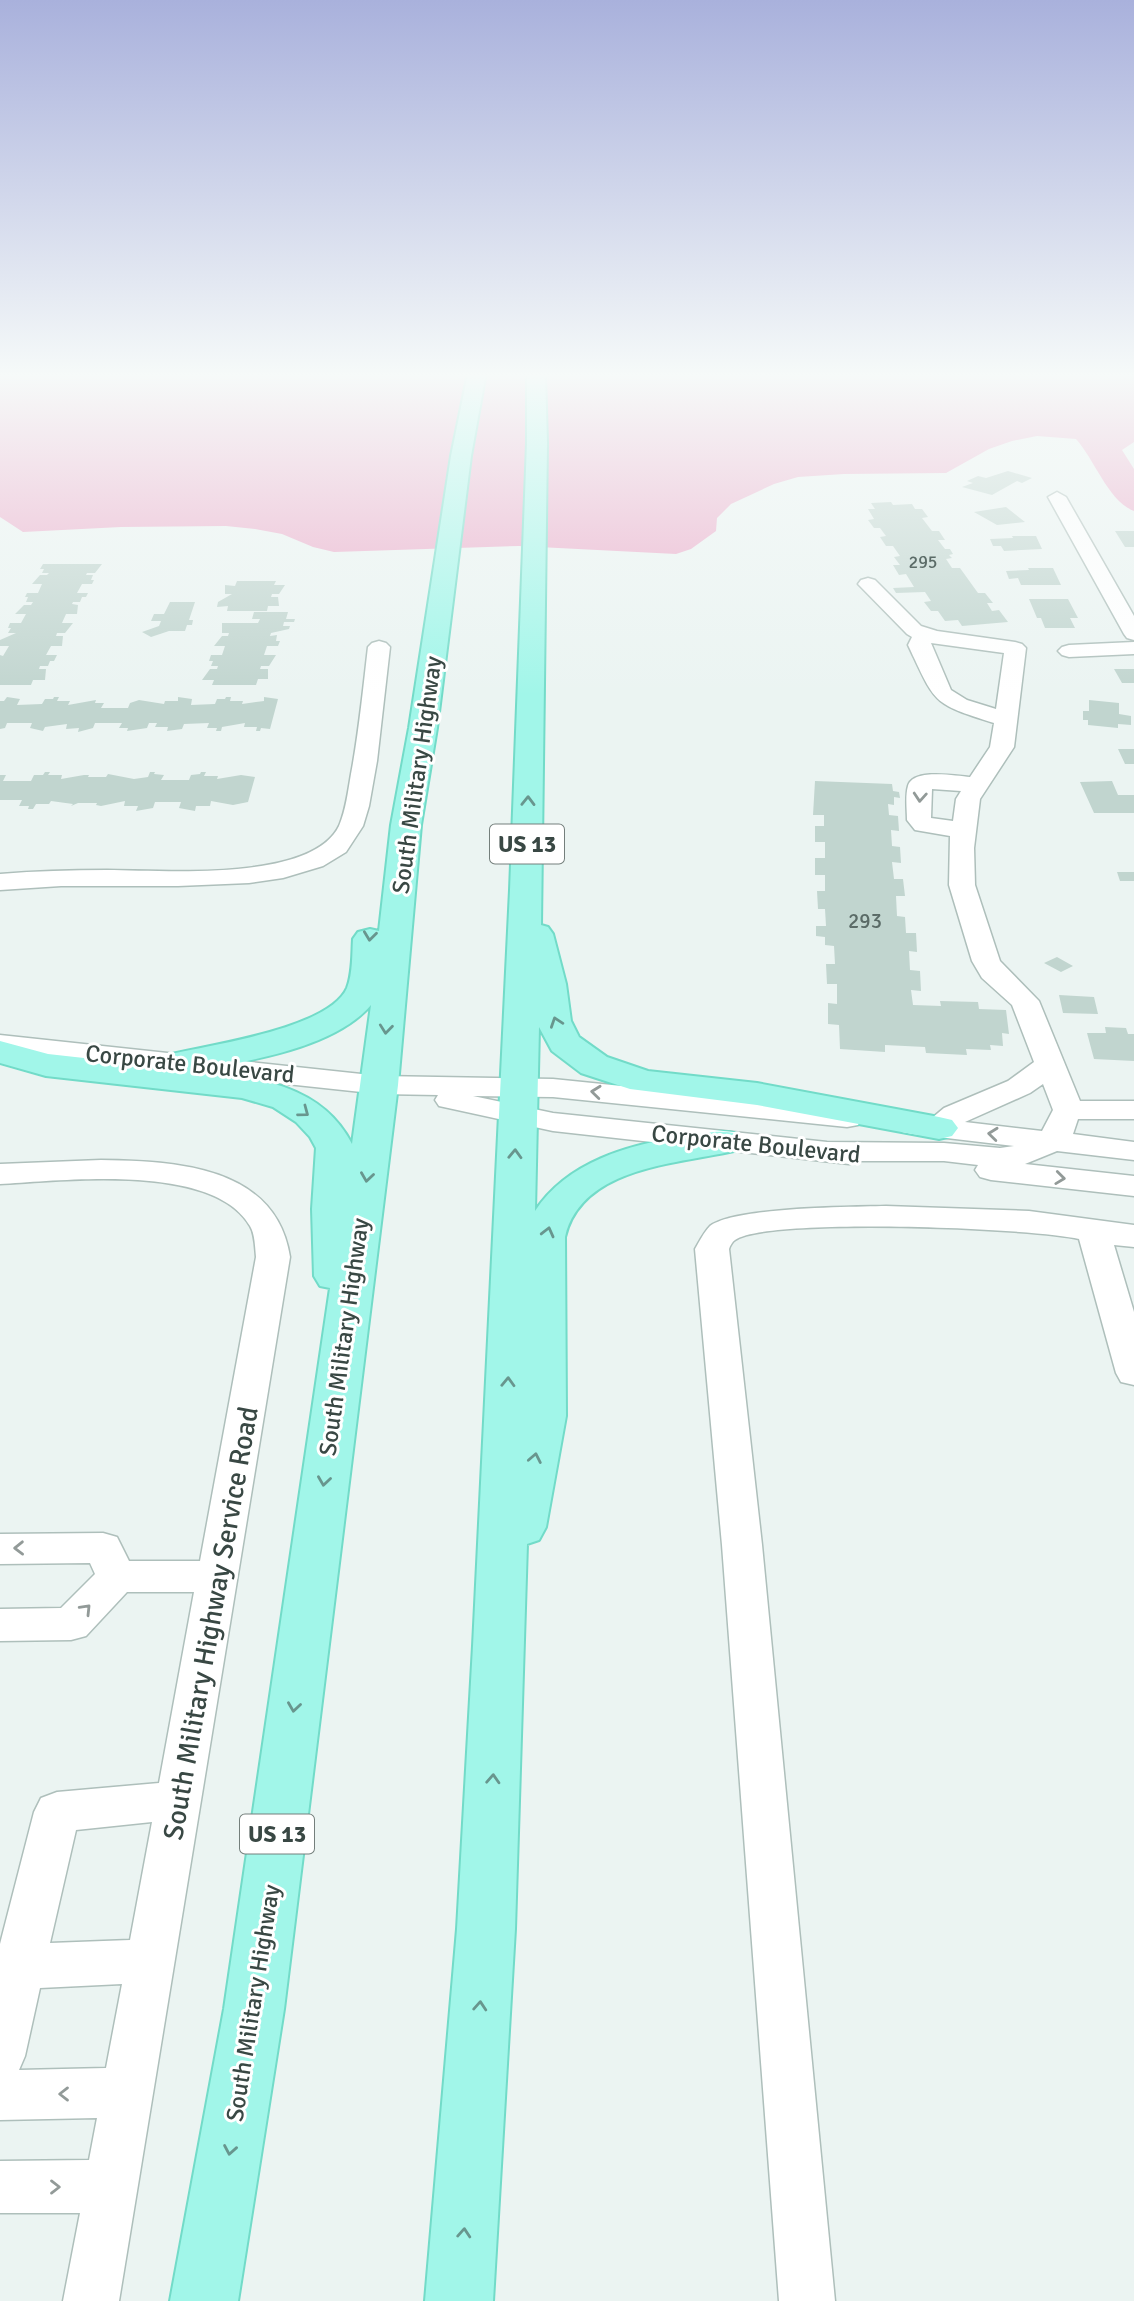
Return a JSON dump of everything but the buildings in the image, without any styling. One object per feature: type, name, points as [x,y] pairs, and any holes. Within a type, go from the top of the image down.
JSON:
[{"type":"main road","name":"South Military Highway","points":[[204,2301],[254,2009],[380,1085],[406,825],[424,728],[458,480]]},
{"type":"main road","name":"US 13","points":[[459,2301],[486,1928],[499,1646],[526,890],[536,480]]},
{"type":"main road","points":[[180,1063],[279,1041],[310,1030],[354,1003],[363,991],[375,900],[406,825]]},
{"type":"main road","points":[[526,890],[549,985],[554,1021],[565,1043],[594,1065],[643,1081],[757,1094],[939,1128]]},
{"type":"main road","points":[[0,1052],[46,1065],[246,1087],[286,1099],[309,1114],[327,1132],[335,1147],[332,1209],[340,1365]]},
{"type":"main road","points":[[499,1646],[543,1416],[545,1237],[553,1213],[599,1173],[620,1163],[651,1153],[724,1142]]},
{"type":"street","points":[[1057,497],[1134,634]]},
{"type":"street","points":[[829,1151],[944,1152],[1000,1158],[1016,1157],[1056,1141],[1059,1125],[1068,1110],[1061,1086],[1025,1001],[992,972],[986,961],[962,885],[968,799],[998,757],[1002,747],[1015,648],[924,634],[906,624],[868,584]]},
{"type":"street","points":[[924,634],[919,645],[942,694],[959,705],[1005,719]]},
{"type":"street","points":[[0,882],[62,878],[234,878],[285,870],[329,851],[343,839],[351,827],[362,774],[379,647]]},
{"type":"street","points":[[1069,650],[1134,648]]},
{"type":"street","points":[[964,830],[924,825],[919,820],[920,785],[929,781],[976,785]]},
{"type":"street","name":"Corporate Boulevard","points":[[0,1044],[517,1101],[553,1122],[1134,1186]]},
{"type":"street","points":[[939,1128],[955,1115],[1019,1087],[1050,1065]]},
{"type":"street","name":"Corporate Boulevard","points":[[517,1101],[553,1088],[1134,1151]]},
{"type":"street","points":[[1068,1110],[1134,1110]]},
{"type":"street","name":"South Military Highway Service Road","points":[[0,1174],[128,1171],[190,1176],[215,1184],[244,1200],[262,1218],[271,1237],[273,1257],[91,2301]]},
{"type":"street","points":[[807,2301],[742,1545],[712,1249],[722,1233],[751,1223],[834,1219],[975,1218],[1056,1224],[1094,1232],[1134,1236]]},
{"type":"street","points":[[1094,1232],[1134,1373]]},
{"type":"street","points":[[0,1549],[103,1548],[117,1577]]},
{"type":"street","points":[[0,1625],[71,1624],[117,1577],[218,1576]]},
{"type":"street","points":[[0,2056],[10,1966],[57,1812],[180,1800]]},
{"type":"street","points":[[10,1966],[152,1961]]},
{"type":"street","points":[[0,2095],[129,2093]]},
{"type":"street","points":[[0,2187],[110,2186]]},
{"type":"shaded area","points":[[0,480],[786,480],[731,504],[717,518],[716,531],[691,549],[676,554],[519,546],[334,552],[313,547],[282,534],[255,529],[226,526],[121,527],[23,532],[0,517]]},
{"type":"shaded area","points":[[1104,480],[1134,480],[1134,511],[1125,506]]}]
